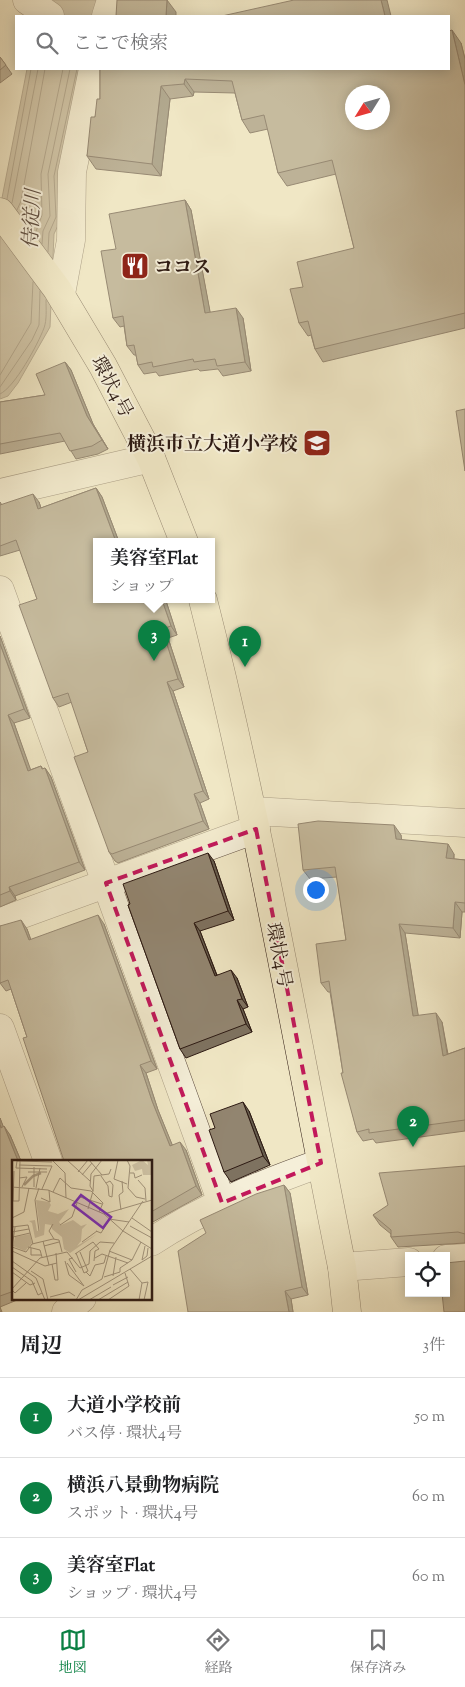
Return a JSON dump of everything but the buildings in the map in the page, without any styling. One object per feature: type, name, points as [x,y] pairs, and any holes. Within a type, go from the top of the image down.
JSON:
[{"type":"main road","name":"環状4号","points":[[0,212],[59,291],[103,366],[151,458],[182,538]]},
{"type":"main road","name":"環状4号","points":[[204,603],[231,709],[254,820],[342,1267],[347,1312]]},
{"type":"street","points":[[106,15],[111,0]]},
{"type":"street","points":[[59,291],[71,240],[72,172],[93,70]]},
{"type":"street","points":[[0,493],[151,458]]},
{"type":"street","points":[[0,590],[222,1203]]},
{"type":"street","points":[[0,922],[106,883],[254,820],[465,823]]},
{"type":"street","points":[[0,1028],[48,1160]]},
{"type":"street","points":[[152,1241],[174,1227],[252,1188],[321,1163]]},
{"type":"street","points":[[450,1259],[465,1258]]},
{"type":"street","points":[[342,1267],[405,1262]]},
{"type":"street","points":[[66,1312],[80,1300]]},
{"type":"highlighted area","points":[[256,829],[321,1163],[222,1203],[106,883]]},
{"type":"water","points":[[42,0],[101,0],[96,15],[37,15]]},
{"type":"water","name":"侍従川","points":[[27,70],[82,70],[61,219],[54,234],[50,327],[18,383],[8,396],[0,399],[0,240],[2,198]]},
{"type":"place","name":"ココス","points":[[135,266]]},
{"type":"place","name":"横浜市立大道小学校","points":[[317,443]]},
{"type":"place","name":"美容室Flat","points":[[154,661]]},
{"type":"place","name":"大道小学校前","points":[[245,667]]},
{"type":"place","name":"横浜八景動物病院","points":[[413,1147]]}]
